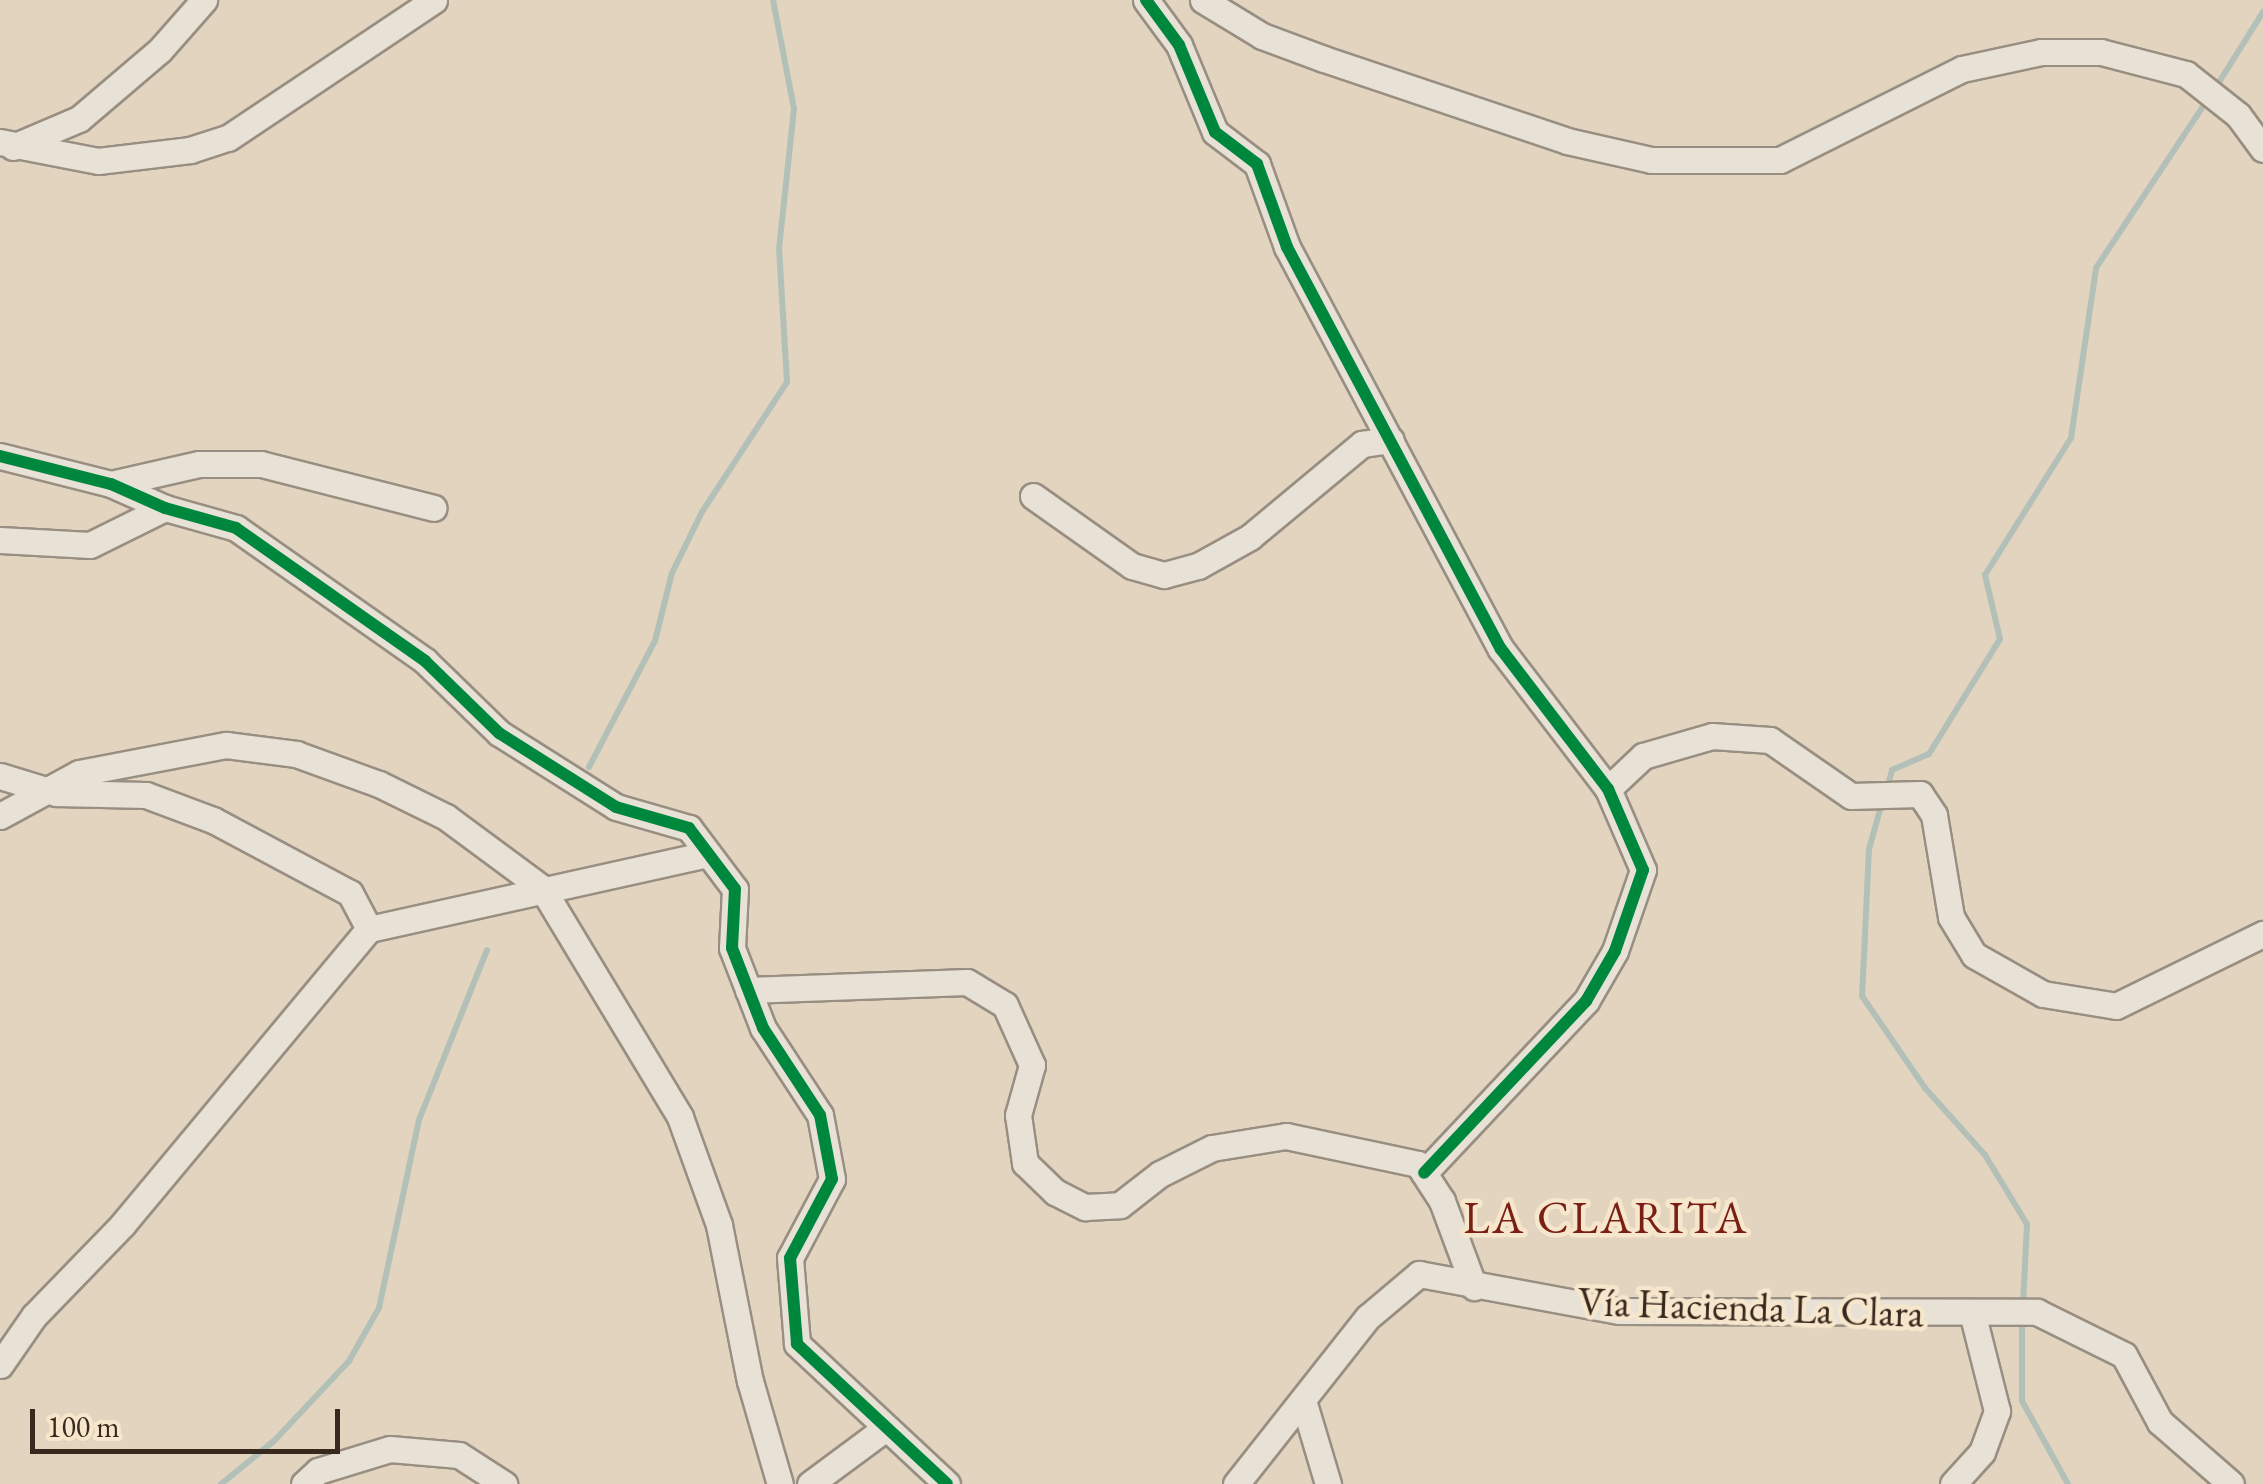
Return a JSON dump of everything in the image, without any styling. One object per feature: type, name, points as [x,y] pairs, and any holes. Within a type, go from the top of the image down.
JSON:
[{"type":"street","points":[[7,144],[80,119],[160,50],[204,0]]},
{"type":"street","points":[[7,144],[98,162],[155,158],[228,138],[434,0]]},
{"type":"street","points":[[1146,0],[1179,46],[1215,132],[1257,164],[1288,247],[1501,649],[1608,790],[1643,870],[1615,951],[1586,1001],[1424,1173]]},
{"type":"street","points":[[1203,0],[1262,36],[1324,60],[1567,142],[1651,160],[1780,160],[1962,69],[2041,52],[2101,52],[2186,74],[2238,115],[2263,149]]},
{"type":"street","points":[[1033,496],[1132,566],[1164,576],[1198,566],[1250,537],[1362,444],[1391,440]]},
{"type":"street","points":[[0,456],[111,484],[165,508],[236,528],[425,661],[499,733],[616,807],[689,828],[735,890],[732,948],[763,1028],[820,1115],[832,1179],[790,1258],[797,1344],[883,1430],[947,1484]]},
{"type":"street","points":[[111,484],[199,464],[261,464],[433,508]]},
{"type":"street","points":[[0,540],[90,545],[165,508]]},
{"type":"street","points":[[1608,790],[1643,756],[1712,736],[1770,740],[1851,796],[1920,794],[1934,816],[1951,916],[1974,954],[2043,994],[2116,1006],[2263,934]]},
{"type":"street","points":[[0,816],[79,774],[226,745],[296,754],[446,817],[543,888],[680,1117],[718,1225],[750,1380],[780,1484]]},
{"type":"street","points":[[0,776],[45,790],[146,795],[213,820],[350,894],[369,928]]},
{"type":"street","points":[[0,1365],[34,1316],[123,1224],[369,928],[708,854]]},
{"type":"street","points":[[748,990],[967,982],[1005,1004],[1032,1066],[1018,1115],[1026,1163],[1055,1192],[1085,1207],[1120,1205],[1160,1174],[1212,1148],[1286,1136],[1380,1152],[1418,1164],[1442,1201],[1474,1286]]},
{"type":"street","name":"Vía Hacienda La Clara","points":[[1236,1484],[1368,1317],[1420,1274],[1619,1312],[2037,1312],[2124,1355],[2160,1422],[2231,1484]]},
{"type":"street","points":[[1953,1484],[1982,1452],[1997,1411],[1972,1312]]},
{"type":"street","points":[[1303,1400],[1328,1484]]},
{"type":"street","points":[[810,1484],[883,1430]]},
{"type":"street","points":[[304,1484],[318,1472],[390,1449],[459,1454],[504,1484]]},
{"type":"waterway","points":[[589,767],[655,641],[672,573],[702,512],[787,382],[779,249],[794,109],[773,0]]},
{"type":"waterway","points":[[2216,87],[2263,12]]},
{"type":"waterway","points":[[1887,788],[1892,770],[1929,754],[2000,639],[1985,575],[2071,438],[2096,268],[2209,97]]},
{"type":"waterway","points":[[1883,799],[1869,849],[1862,996],[1925,1088],[1985,1155],[2027,1224],[2023,1305]]},
{"type":"waterway","points":[[221,1484],[274,1441],[349,1361],[379,1308],[419,1120],[487,950]]},
{"type":"waterway","points":[[2022,1318],[2022,1401],[2068,1484]]},
{"type":"cycle path","points":[[1146,0],[1179,45],[1215,132],[1257,164],[1287,247],[1501,649],[1608,789],[1643,870],[1615,951],[1586,1001],[1424,1173]]},
{"type":"cycle path","points":[[0,456],[111,484],[165,508],[236,528],[425,661],[499,733],[616,807],[689,828],[735,889],[732,948],[763,1028],[820,1115],[832,1179],[790,1258],[797,1344],[947,1484]]},
{"type":"district","name":"LA CLARITA","points":[[1606,1218]]}]
